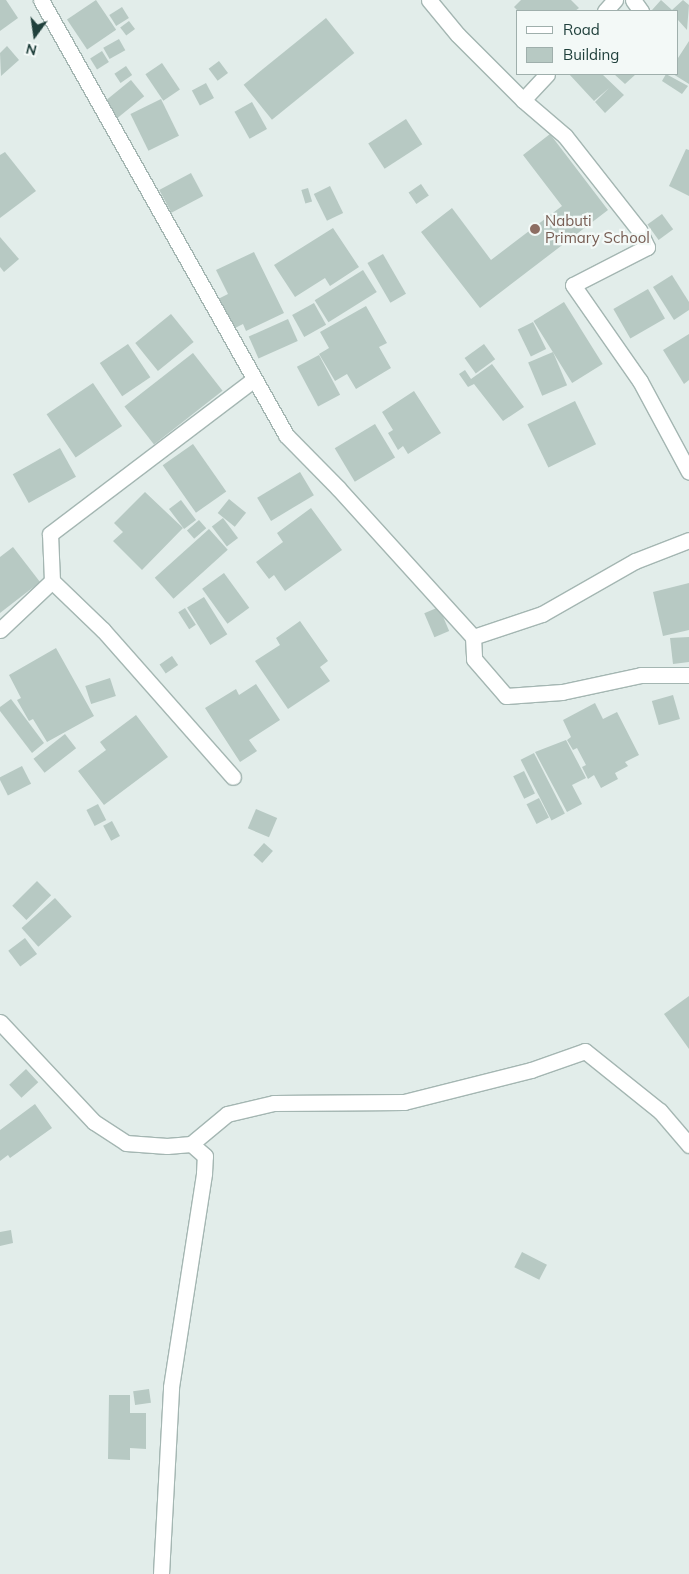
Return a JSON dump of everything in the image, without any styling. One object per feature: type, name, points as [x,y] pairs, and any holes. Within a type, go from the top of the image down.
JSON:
[{"type":"street","points":[[41,0],[286,435],[338,488],[473,637],[474,659],[506,696],[562,692],[641,675],[689,676]]},
{"type":"street","points":[[429,0],[458,35],[523,100],[565,136],[638,230],[647,247],[573,285],[640,381],[689,472]]},
{"type":"street","points":[[606,10],[616,0]]},
{"type":"street","points":[[632,0],[640,10]]},
{"type":"street","points":[[523,100],[546,75]]},
{"type":"street","points":[[233,777],[116,644],[52,581],[50,534],[254,379]]},
{"type":"street","points":[[473,637],[542,614],[635,561],[689,540]]},
{"type":"street","points":[[0,630],[52,581]]},
{"type":"street","points":[[0,1022],[94,1122],[126,1143],[166,1146],[191,1144],[226,1114],[274,1103],[404,1102],[530,1070],[585,1051],[660,1112],[689,1145]]},
{"type":"street","points":[[161,1574],[171,1387],[204,1173],[205,1156],[191,1144]]},
{"type":"building","points":[[0,0],[6,0],[18,18],[0,31]]},
{"type":"building","points":[[96,0],[116,30],[87,49],[67,20]]},
{"type":"building","points":[[521,0],[571,0],[579,8],[576,10],[517,10],[514,7]]},
{"type":"building","points":[[661,0],[672,10],[652,10]]},
{"type":"building","points":[[683,0],[689,5],[687,30],[679,21],[679,10],[672,10]]},
{"type":"building","points":[[122,7],[129,18],[116,26],[109,15]]},
{"type":"building","points":[[326,18],[354,53],[272,120],[244,85]]},
{"type":"building","points":[[129,21],[135,29],[126,36],[120,28]]},
{"type":"building","points":[[119,39],[125,50],[110,59],[103,48]]},
{"type":"building","points":[[689,41],[689,84],[675,75],[679,75],[679,56]]},
{"type":"building","points":[[7,46],[19,60],[1,76],[0,53]]},
{"type":"building","points":[[102,51],[109,62],[97,69],[90,58]]},
{"type":"building","points":[[219,61],[228,73],[218,81],[209,69]]},
{"type":"building","points":[[162,63],[180,90],[163,101],[145,74]]},
{"type":"building","points":[[126,66],[132,75],[121,83],[114,74]]},
{"type":"building","points":[[570,75],[603,75],[624,95],[605,113],[595,102],[609,88],[594,101]]},
{"type":"building","points":[[615,75],[635,75],[625,84]]},
{"type":"building","points":[[665,75],[668,75],[688,86],[682,94],[662,81]]},
{"type":"building","points":[[131,80],[144,96],[116,119],[103,103]]},
{"type":"building","points":[[206,83],[214,98],[200,106],[192,91]]},
{"type":"building","points":[[161,99],[179,136],[148,151],[130,114]]},
{"type":"building","points":[[252,102],[267,129],[250,139],[235,112]]},
{"type":"building","points":[[406,119],[422,144],[385,169],[368,144]]},
{"type":"building","points":[[550,134],[608,210],[480,308],[421,232],[452,208],[491,260],[562,206],[523,155]]},
{"type":"building","points":[[686,149],[689,150],[689,196],[669,186]]},
{"type":"building","points":[[5,152],[36,191],[0,218],[0,155]]},
{"type":"building","points":[[191,173],[203,196],[171,213],[159,190]]},
{"type":"building","points":[[421,184],[429,196],[416,204],[409,192]]},
{"type":"building","points":[[330,186],[343,213],[327,221],[314,194]]},
{"type":"building","points":[[308,188],[312,201],[305,203],[301,190]]},
{"type":"building","points":[[662,214],[673,229],[659,240],[647,225]]},
{"type":"building","points":[[333,228],[359,267],[330,286],[325,278],[295,297],[274,265]]},
{"type":"building","points":[[0,237],[19,259],[4,272],[0,267]]},
{"type":"building","points":[[254,252],[284,313],[246,331],[243,324],[231,330],[216,300],[228,294],[216,270]]},
{"type":"building","points":[[383,254],[406,294],[390,303],[367,263]]},
{"type":"building","points":[[363,270],[377,292],[328,322],[315,300]]},
{"type":"building","points":[[672,275],[689,302],[689,310],[674,320],[653,287]]},
{"type":"building","points":[[648,289],[665,318],[630,338],[613,309]]},
{"type":"building","points":[[564,302],[603,364],[572,383],[533,321]]},
{"type":"building","points":[[314,303],[326,325],[304,337],[292,315]]},
{"type":"building","points":[[366,306],[387,343],[379,347],[391,368],[356,389],[347,374],[335,381],[319,354],[329,348],[320,332]]},
{"type":"building","points":[[171,314],[194,342],[158,371],[135,343]]},
{"type":"building","points":[[288,319],[298,341],[258,358],[249,336]]},
{"type":"building","points":[[533,322],[546,349],[531,356],[518,329]]},
{"type":"building","points":[[689,334],[689,380],[684,384],[663,350]]},
{"type":"building","points":[[128,344],[150,377],[122,396],[100,363]]},
{"type":"building","points":[[484,344],[495,359],[476,373],[465,358]]},
{"type":"building","points":[[553,352],[567,385],[542,396],[528,363]]},
{"type":"building","points":[[193,353],[223,391],[154,444],[124,407]]},
{"type":"building","points":[[319,355],[340,395],[318,406],[297,367]]},
{"type":"building","points":[[492,364],[524,407],[503,421],[474,384],[468,387],[459,374],[465,370],[471,379]]},
{"type":"building","points":[[93,383],[122,426],[76,457],[47,414]]},
{"type":"building","points":[[414,391],[441,433],[408,454],[403,446],[398,450],[388,433],[393,430],[382,412]]},
{"type":"building","points":[[575,401],[596,444],[548,467],[527,424]]},
{"type":"building","points":[[375,424],[395,457],[355,482],[335,448]]},
{"type":"building","points":[[193,444],[226,492],[196,513],[163,465]]},
{"type":"building","points":[[60,448],[76,477],[29,503],[13,474]]},
{"type":"building","points":[[300,472],[314,495],[271,521],[257,498]]},
{"type":"building","points":[[145,492],[183,528],[142,570],[113,541],[123,532],[114,523]]},
{"type":"building","points":[[229,499],[246,513],[235,527],[218,513]]},
{"type":"building","points":[[181,500],[196,520],[184,529],[169,509]]},
{"type":"building","points":[[311,508],[342,550],[285,591],[274,575],[269,579],[256,562],[283,542],[277,533]]},
{"type":"building","points":[[223,518],[238,538],[227,546],[212,526]]},
{"type":"building","points":[[199,520],[206,528],[194,539],[187,530]]},
{"type":"building","points":[[209,529],[228,550],[173,599],[155,578]]},
{"type":"building","points":[[13,547],[40,582],[0,613],[0,557]]},
{"type":"building","points":[[224,573],[249,608],[227,624],[202,589]]},
{"type":"building","points":[[689,583],[689,630],[663,636],[653,592]]},
{"type":"building","points":[[204,597],[227,634],[210,645],[187,608]]},
{"type":"building","points":[[439,607],[449,631],[434,637],[424,613]]},
{"type":"building","points":[[185,608],[196,625],[189,629],[178,612]]},
{"type":"building","points":[[300,621],[328,661],[320,667],[330,681],[288,709],[255,661],[280,645],[276,638]]},
{"type":"building","points":[[689,637],[689,662],[673,664],[670,638]]},
{"type":"building","points":[[56,648],[94,716],[47,742],[33,719],[29,721],[17,700],[21,698],[9,675]]},
{"type":"building","points":[[172,656],[178,665],[166,674],[160,664]]},
{"type":"building","points":[[110,678],[116,696],[91,704],[85,686]]},
{"type":"building","points":[[256,684],[280,720],[249,740],[257,751],[240,762],[205,708],[236,689],[239,695]]},
{"type":"building","points":[[673,695],[680,719],[659,725],[652,701]]},
{"type":"building","points":[[11,699],[44,743],[32,753],[0,711],[0,707]]},
{"type":"building","points":[[595,703],[603,719],[617,712],[639,755],[625,762],[628,766],[615,773],[618,779],[601,788],[594,775],[588,779],[582,767],[586,765],[577,748],[573,750],[567,740],[571,737],[563,720]]},
{"type":"building","points":[[136,715],[168,757],[104,805],[78,771],[106,750],[100,742]]},
{"type":"building","points":[[65,734],[76,748],[45,773],[33,759]]},
{"type":"building","points":[[566,740],[586,778],[572,785],[582,804],[567,812],[535,752]]},
{"type":"building","points":[[534,753],[565,814],[552,820],[521,760]]},
{"type":"building","points":[[22,766],[31,784],[8,796],[0,777]]},
{"type":"building","points":[[524,771],[535,793],[524,799],[513,776]]},
{"type":"building","points":[[539,798],[549,818],[537,824],[527,804]]},
{"type":"building","points":[[98,804],[106,820],[95,826],[86,810]]},
{"type":"building","points":[[256,809],[277,818],[269,837],[248,828]]},
{"type":"building","points":[[112,821],[120,836],[111,841],[103,826]]},
{"type":"building","points":[[264,843],[273,851],[262,863],[253,855]]},
{"type":"building","points":[[37,881],[51,895],[26,920],[12,906]]},
{"type":"building","points":[[55,898],[72,917],[38,947],[22,928]]},
{"type":"building","points":[[25,938],[37,954],[20,967],[8,951]]},
{"type":"building","points":[[689,996],[689,1049],[664,1014]]},
{"type":"building","points":[[26,1069],[38,1082],[21,1098],[9,1085]]},
{"type":"building","points":[[35,1104],[52,1128],[10,1158],[8,1155],[0,1161],[0,1130]]},
{"type":"building","points":[[11,1230],[13,1243],[0,1246],[0,1232]]},
{"type":"building","points":[[522,1252],[547,1265],[539,1280],[514,1267]]},
{"type":"building","points":[[149,1389],[151,1403],[135,1405],[133,1391]]},
{"type":"building","points":[[109,1395],[130,1395],[130,1413],[146,1413],[146,1449],[130,1448],[130,1460],[108,1459]]},
{"type":"place","name":"Nabuti Primary School","points":[[535,229]]}]
